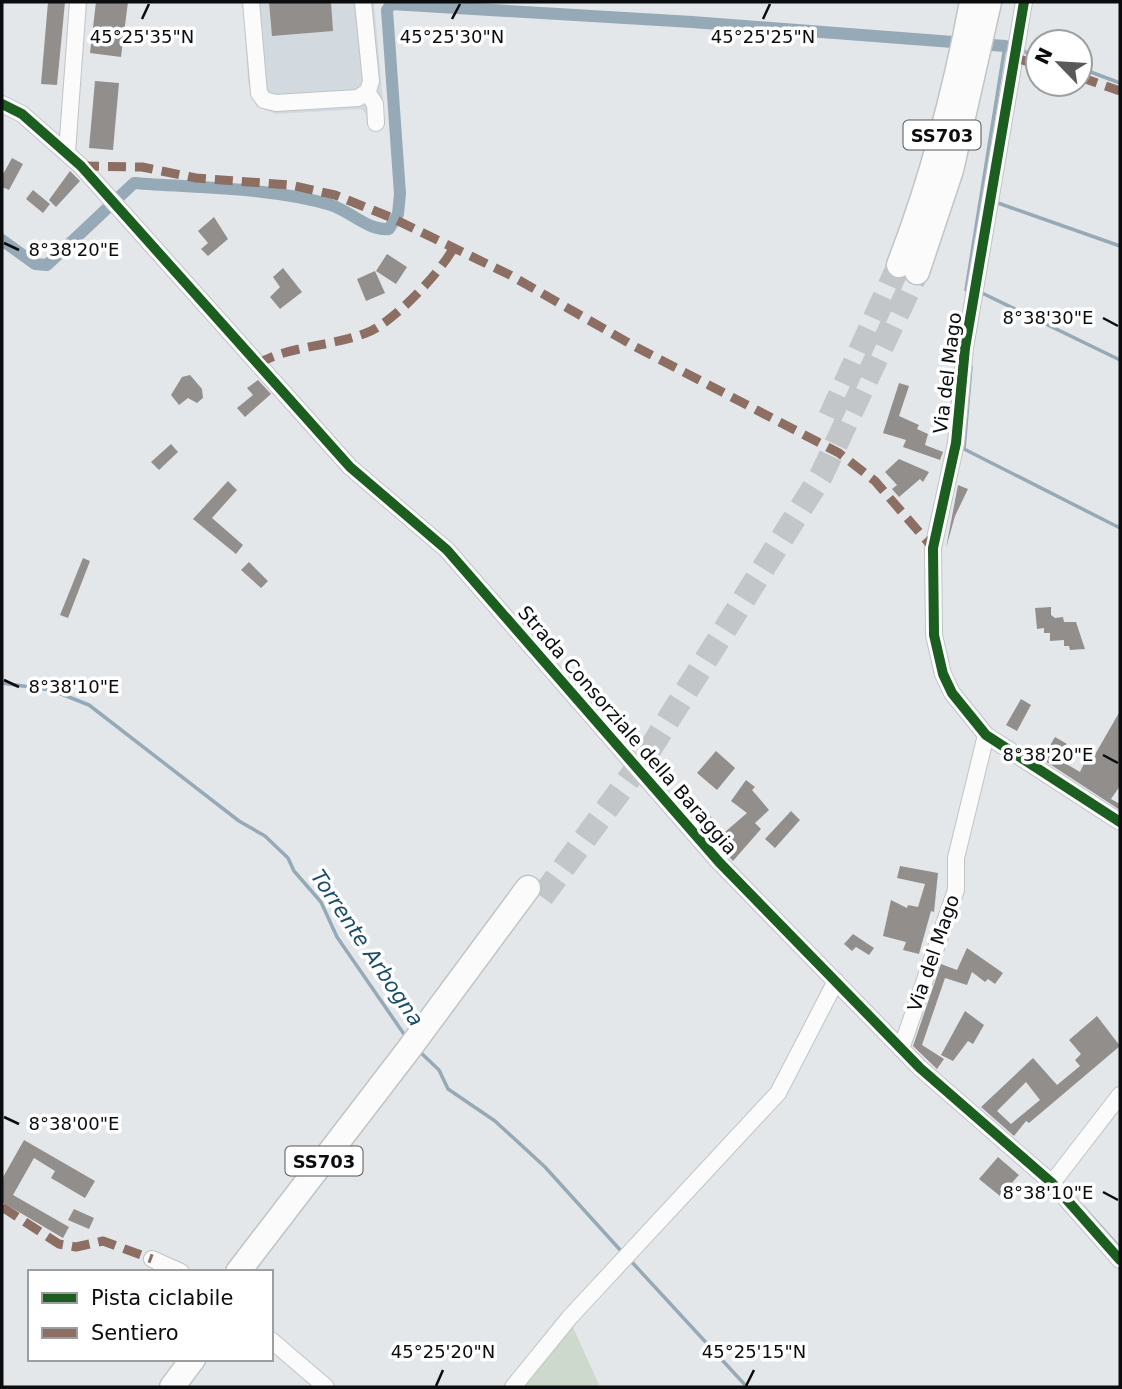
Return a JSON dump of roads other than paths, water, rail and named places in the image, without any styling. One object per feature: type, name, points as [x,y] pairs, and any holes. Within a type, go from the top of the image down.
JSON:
[{"type":"highway","name":"SS703","points":[[972,2],[950,108],[917,219],[908,268],[951,170],[989,2]]},
{"type":"highway","name":"SS703","points":[[260,1270],[535,892]]},
{"type":"highway","name":"SS703","points":[[241,1270],[418,1051]]},
{"type":"highway","points":[[152,1387],[172,1361]]},
{"type":"highway","points":[[172,1387],[192,1361]]},
{"type":"street","points":[[67,152],[78,2]]},
{"type":"street","points":[[251,2],[259,93],[264,100],[276,103],[358,98],[367,92],[371,81],[363,2]]},
{"type":"street","name":"Via del Mago","points":[[901,1049],[956,890],[956,858],[986,734],[952,693],[943,674],[934,635],[933,548],[956,443],[965,348],[992,204],[1024,2]]},
{"type":"street","points":[[367,92],[375,104],[376,123]]},
{"type":"street","points":[[2,104],[23,114],[67,152]]},
{"type":"street","points":[[2,116],[23,114]]},
{"type":"street","name":"Strada Consorziale della Baraggia","points":[[67,152],[351,467],[447,550],[719,862],[901,1049],[1052,1183],[1120,1260]]},
{"type":"street","points":[[986,734],[1120,822]]},
{"type":"street","points":[[513,1387],[570,1317],[778,1093],[789,1078],[836,981]]},
{"type":"street","points":[[1052,1183],[1120,1096]]},
{"type":"street","points":[[152,1259],[177,1270]]},
{"type":"street","points":[[273,1341],[327,1387]]},
{"type":"waterway","points":[[2,240],[35,264],[47,265],[134,183],[233,189],[308,199],[331,205],[374,227],[389,229],[398,214],[400,194],[387,10],[391,4],[692,22],[1005,46]]},
{"type":"waterway","points":[[966,290],[1005,46],[1010,44]]},
{"type":"waterway","points":[[1094,73],[1120,83]]},
{"type":"waterway","points":[[998,203],[1120,246]]},
{"type":"waterway","points":[[980,292],[1120,360]]},
{"type":"waterway","points":[[971,367],[964,449],[1120,528]]},
{"type":"waterway","name":"Torrente Arbogna","points":[[2,683],[51,690],[89,705],[239,821],[265,836],[288,858],[294,871],[321,902],[337,937],[406,1037]]},
{"type":"waterway","name":"Torrente Arbogna","points":[[418,1050],[439,1070],[448,1089],[495,1121],[545,1167],[622,1252]]},
{"type":"waterway","points":[[1083,1207],[1120,1248]]},
{"type":"waterway","name":"Torrente Arbogna","points":[[630,1260],[747,1387]]},
{"type":"tunnel","points":[[830,417],[899,265]]},
{"type":"tunnel","points":[[542,897],[645,757],[821,476],[917,272]]}]
